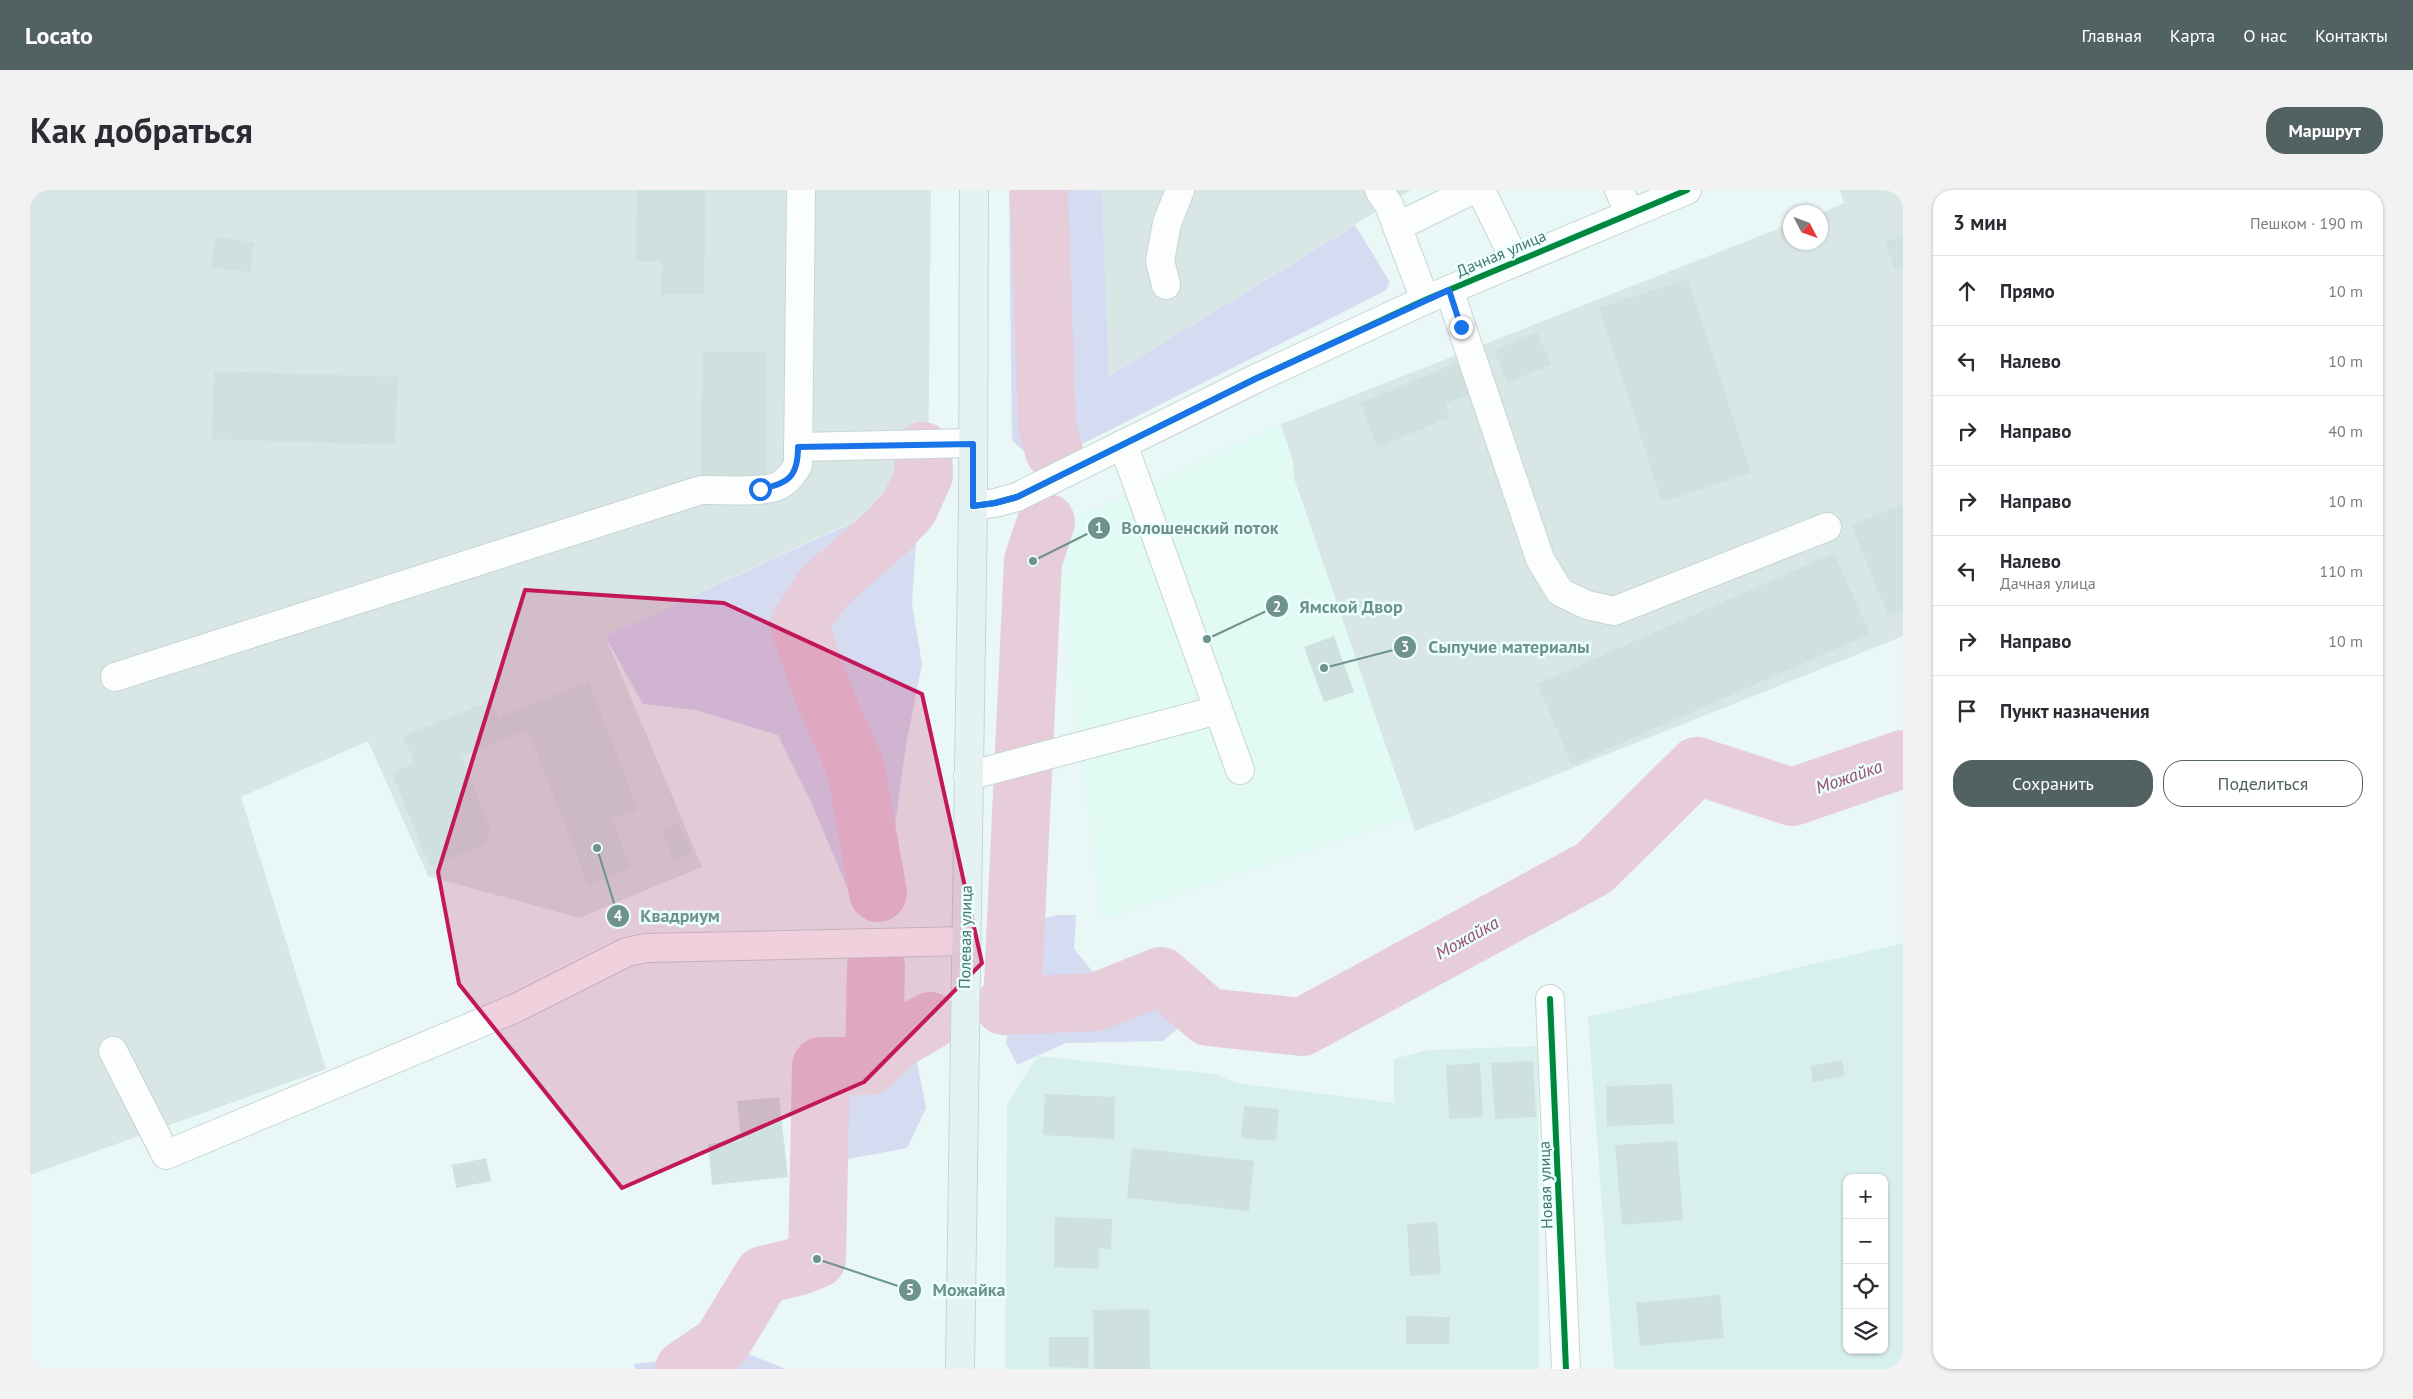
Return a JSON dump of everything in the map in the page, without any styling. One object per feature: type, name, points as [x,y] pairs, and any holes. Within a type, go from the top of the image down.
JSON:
[{"type":"main road","name":"Полевая улица","points":[[960,1369],[973,506],[974,190]]},
{"type":"street","points":[[115,677],[701,490],[760,489],[778,486],[792,476],[798,465],[801,190]]},
{"type":"street","points":[[1166,285],[1160,261],[1167,223],[1180,190]]},
{"type":"street","points":[[1379,190],[1389,204],[1425,300]]},
{"type":"street","points":[[1397,227],[1472,190]]},
{"type":"street","points":[[1477,190],[1483,195],[1516,262]]},
{"type":"street","points":[[1619,190],[1630,214]]},
{"type":"street","name":"Дачная улица","points":[[973,506],[1017,497],[1255,379],[1425,300],[1687,190]]},
{"type":"street","points":[[1449,290],[1540,558],[1560,592],[1587,605],[1614,611],[1827,527]]},
{"type":"street","points":[[798,447],[973,444]]},
{"type":"street","points":[[1123,444],[1240,770]]},
{"type":"street","points":[[968,776],[1218,710]]},
{"type":"street","points":[[113,1052],[166,1156],[516,1008],[627,952],[646,948],[966,942]]},
{"type":"street","name":"Новая улица","points":[[1550,999],[1566,1369]]},
{"type":"highlighted area","points":[[525,590],[724,603],[922,694],[982,963],[864,1082],[622,1188],[459,984],[438,872]]},
{"type":"shaded area","points":[[30,190],[931,190],[928,487],[605,636],[702,867],[579,918],[428,876],[368,741],[241,797],[326,1069],[30,1175]]},
{"type":"shaded area","points":[[1009,190],[1102,190],[1109,376],[1355,225],[1390,282],[1385,291],[1056,457],[1037,456],[1021,449],[1012,440]]},
{"type":"shaded area","points":[[1102,190],[1411,190],[1109,376]]},
{"type":"shaded area","points":[[1840,190],[1903,190],[1903,636],[1415,831],[1294,478],[1293,461],[1281,424],[1783,227],[1783,250],[1828,250],[1828,210],[1844,203]]},
{"type":"shaded area","points":[[1281,424],[1293,461],[1294,478],[1410,817],[1102,920],[1052,529]]},
{"type":"shaded area","points":[[880,510],[917,525],[912,604],[922,664],[906,745],[887,885],[864,900],[854,898],[849,892],[812,804],[778,735],[696,710],[643,704],[605,636]]},
{"type":"shaded area","points":[[1057,915],[1076,915],[1074,949],[1092,971],[1184,1014],[1178,1028],[1163,1041],[1066,1043],[1017,1065],[1006,1043],[1031,922]]},
{"type":"shaded area","points":[[1903,943],[1903,1369],[1614,1369],[1588,1017]]},
{"type":"shaded area","points":[[1538,1046],[1539,1369],[1005,1369],[1007,1106],[1037,1056],[1215,1074],[1236,1083],[1394,1103],[1394,1059],[1429,1050]]},
{"type":"shaded area","points":[[895,1052],[915,1052],[926,1108],[907,1148],[848,1159],[831,1140],[839,1089]]},
{"type":"shaded area","points":[[743,1352],[786,1369],[635,1369],[634,1364]]},
{"type":"building","points":[[637,190],[706,190],[704,295],[661,295],[662,261],[636,261]]},
{"type":"building","points":[[1903,235],[1903,266],[1895,269],[1884,243]]},
{"type":"building","points":[[215,237],[254,242],[250,272],[211,268]]},
{"type":"building","points":[[1688,279],[1751,473],[1662,502],[1599,308]]},
{"type":"building","points":[[1537,332],[1551,365],[1507,383],[1494,350]]},
{"type":"building","points":[[702,352],[767,352],[767,475],[701,475]]},
{"type":"building","points":[[1459,362],[1472,393],[1445,404],[1450,417],[1378,447],[1360,403]]},
{"type":"building","points":[[214,371],[398,377],[395,445],[212,439]]},
{"type":"building","points":[[1901,505],[1903,511],[1903,609],[1888,615],[1851,525]]},
{"type":"building","points":[[1834,553],[1870,634],[1572,765],[1537,684]]},
{"type":"building","points":[[1334,636],[1354,692],[1324,702],[1304,647]]},
{"type":"building","points":[[589,682],[638,810],[612,820],[631,868],[588,885],[528,730],[462,756],[490,828],[486,844],[430,867],[392,773],[414,763],[403,736],[492,700],[499,717]]},
{"type":"building","points":[[679,823],[691,853],[674,861],[662,831]]},
{"type":"building","points":[[1842,1060],[1845,1076],[1813,1082],[1811,1066]]},
{"type":"building","points":[[1533,1061],[1536,1117],[1495,1119],[1491,1063]]},
{"type":"building","points":[[1480,1063],[1483,1117],[1449,1119],[1446,1065]]},
{"type":"building","points":[[1672,1084],[1674,1124],[1607,1126],[1606,1086]]},
{"type":"building","points":[[1045,1094],[1115,1097],[1114,1139],[1043,1135]]},
{"type":"building","points":[[779,1097],[788,1177],[712,1185],[708,1144],[741,1140],[737,1101]]},
{"type":"building","points":[[1244,1106],[1279,1109],[1276,1141],[1241,1138]]},
{"type":"building","points":[[1677,1141],[1683,1220],[1622,1225],[1615,1145]]},
{"type":"building","points":[[1132,1148],[1254,1161],[1249,1211],[1127,1198]]},
{"type":"building","points":[[486,1158],[491,1181],[456,1188],[452,1165]]},
{"type":"building","points":[[1055,1217],[1112,1219],[1111,1249],[1099,1248],[1099,1269],[1054,1267]]},
{"type":"building","points":[[1437,1222],[1441,1274],[1410,1276],[1407,1224]]},
{"type":"building","points":[[1720,1295],[1724,1338],[1640,1346],[1636,1303]]},
{"type":"building","points":[[1149,1309],[1150,1369],[1094,1369],[1093,1310]]},
{"type":"building","points":[[1406,1316],[1450,1317],[1449,1344],[1406,1344]]},
{"type":"building","points":[[1049,1337],[1089,1337],[1088,1368],[1049,1367]]},
{"type":"waterway","points":[[1039,190],[1047,426],[1054,451]]},
{"type":"waterway","points":[[878,893],[856,769],[823,693],[799,625],[823,588],[887,532],[909,508],[924,475],[923,451]]},
{"type":"waterway","points":[[1012,1005],[1033,561],[1046,522]]},
{"type":"waterway","name":"Можайка","points":[[1004,1006],[1096,1002],[1161,976],[1208,1017],[1302,1027],[1594,868],[1697,766],[1792,797],[1903,759]]},
{"type":"waterway","points":[[874,1062],[876,967]]},
{"type":"waterway","name":"Можайка","points":[[684,1369],[721,1344],[763,1275],[800,1266],[817,1259],[821,1066],[870,1066],[895,1041],[930,1021]]},
{"type":"cycle path","points":[[973,506],[1017,497],[1255,379],[1425,300],[1687,190]]},
{"type":"cycle path","points":[[1550,999],[1566,1369]]},
{"type":"place","name":"Волошенский поток","points":[[1033,561]]},
{"type":"place","name":"Ямской Двор","points":[[1207,639]]},
{"type":"place","name":"Сыпучие материалы","points":[[1324,668]]},
{"type":"place","name":"Квадриум","points":[[597,848]]},
{"type":"place","name":"Можайка","points":[[817,1259]]},
{"type":"route","points":[[760,489],[778,486],[792,476],[798,465],[798,447],[973,444],[973,506],[995,503],[1017,497],[1255,379],[1449,290],[1461,327]]}]
